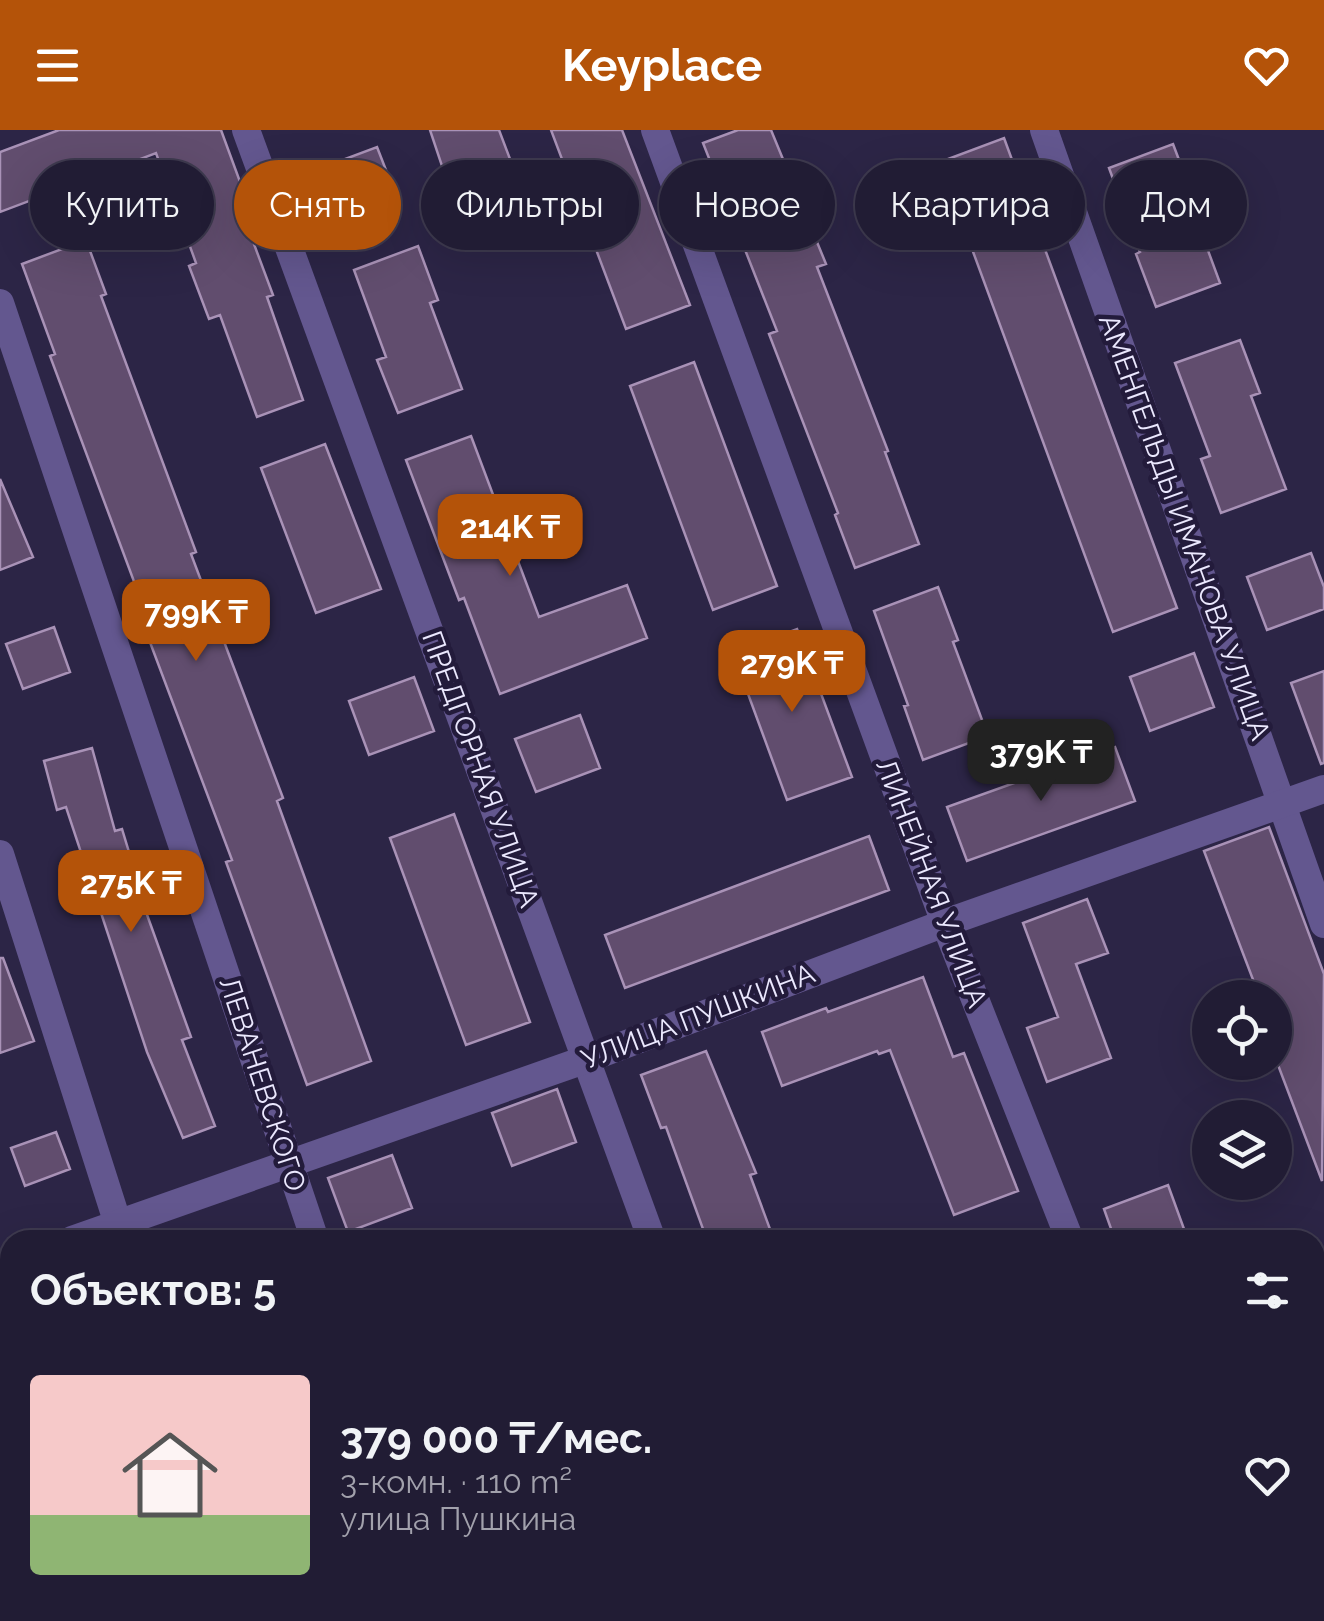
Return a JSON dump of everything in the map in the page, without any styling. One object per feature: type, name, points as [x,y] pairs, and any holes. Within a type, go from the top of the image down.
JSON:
[{"type":"street","name":"ПРЕДГОРНАЯ УЛИЦА","points":[[246,130],[648,1230]]},
{"type":"street","name":"ЛИНЕЙНАЯ УЛИЦА","points":[[655,130],[945,923],[1066,1230]]},
{"type":"street","name":"АМЕНГЕЛЬДЫ ИМАНОВА УЛИЦА","points":[[1044,130],[1324,924]]},
{"type":"street","name":"ЛЕВАНЕВСКОГО","points":[[0,304],[312,1230]]},
{"type":"street","name":"УЛИЦА ПУШКИНА","points":[[101,1230],[587,1059],[945,923],[1324,789]]},
{"type":"street","points":[[0,854],[118,1224]]},
{"type":"building","points":[[59,130],[221,130],[234,165],[234,250],[256,250],[273,295],[267,297],[303,400],[257,417],[220,315],[209,319],[189,266],[196,263],[191,250],[214,250],[214,160],[159,160],[156,153],[137,160],[30,160],[30,201],[0,212],[0,152]]},
{"type":"building","points":[[430,130],[499,130],[510,160],[440,160]]},
{"type":"building","points":[[551,130],[622,130],[634,160],[562,160]]},
{"type":"building","points":[[738,130],[771,130],[783,160],[710,160],[703,143]]},
{"type":"building","points":[[1004,138],[1012,160],[945,160]]},
{"type":"building","points":[[1173,144],[1179,160],[1130,160]]},
{"type":"building","points":[[377,147],[382,160],[342,160]]},
{"type":"building","points":[[639,174],[659,225],[659,250],[669,250],[690,305],[626,329],[596,250],[639,250]]},
{"type":"building","points":[[418,246],[438,300],[430,303],[462,389],[398,413],[377,360],[386,357],[354,270]]},
{"type":"building","points":[[59,250],[90,250],[106,294],[101,296],[196,552],[191,554],[283,798],[277,801],[371,1061],[307,1085],[226,862],[232,860],[139,613],[145,611],[50,356],[55,354],[22,264]]},
{"type":"building","points":[[745,250],[820,250],[826,264],[817,267],[888,451],[885,452],[919,544],[855,568],[835,515],[838,513],[769,334],[777,331]]},
{"type":"building","points":[[972,250],[1045,250],[1177,608],[1113,632]]},
{"type":"building","points":[[1208,250],[1220,283],[1156,307],[1136,254]]},
{"type":"building","points":[[1240,340],[1260,393],[1251,396],[1286,489],[1221,513],[1201,459],[1210,456],[1175,363]]},
{"type":"building","points":[[694,362],[777,586],[713,610],[630,386]]},
{"type":"building","points":[[471,436],[539,617],[627,585],[647,638],[500,694],[464,598],[459,600],[406,460]]},
{"type":"building","points":[[325,444],[381,589],[316,613],[261,468]]},
{"type":"building","points":[[0,479],[33,557],[0,570]]},
{"type":"building","points":[[1311,553],[1324,587],[1324,609],[1267,630],[1247,577]]},
{"type":"building","points":[[938,587],[958,640],[953,642],[988,736],[923,760],[874,611]]},
{"type":"building","points":[[54,627],[70,672],[23,689],[6,644]]},
{"type":"building","points":[[797,629],[852,777],[787,800],[733,653]]},
{"type":"building","points":[[1194,653],[1214,707],[1150,731],[1130,677]]},
{"type":"building","points":[[1324,671],[1324,763],[1321,764],[1291,683]]},
{"type":"building","points":[[414,677],[434,731],[369,755],[349,701]]},
{"type":"building","points":[[580,715],[600,768],[536,792],[515,739]]},
{"type":"building","points":[[1115,747],[1135,801],[967,861],[947,807]]},
{"type":"building","points":[[92,748],[115,831],[122,829],[135,872],[132,873],[191,1037],[182,1040],[215,1126],[183,1138],[147,1052],[66,807],[57,810],[44,761]]},
{"type":"building","points":[[454,814],[530,1022],[466,1045],[390,838]]},
{"type":"building","points":[[1269,827],[1324,974],[1322,1181],[1284,1080],[1292,1080],[1292,980],[1253,980],[1204,851]]},
{"type":"building","points":[[869,836],[889,890],[625,988],[605,935]]},
{"type":"building","points":[[1087,899],[1108,953],[1076,964],[1111,1058],[1047,1082],[1027,1028],[1058,1017],[1023,923]]},
{"type":"building","points":[[0,958],[34,1041],[0,1053]]},
{"type":"building","points":[[923,977],[953,1057],[964,1053],[1018,1191],[954,1215],[890,1050],[879,1054],[877,1051],[782,1086],[762,1032]]},
{"type":"building","points":[[706,1051],[756,1173],[750,1175],[770,1230],[703,1230],[666,1127],[661,1128],[641,1075]]},
{"type":"building","points":[[557,1089],[576,1142],[512,1166],[492,1113]]},
{"type":"building","points":[[56,1132],[70,1169],[25,1186],[11,1148]]},
{"type":"building","points":[[392,1155],[412,1208],[347,1230],[328,1178]]},
{"type":"building","points":[[1168,1185],[1184,1230],[1111,1230],[1104,1209]]}]
